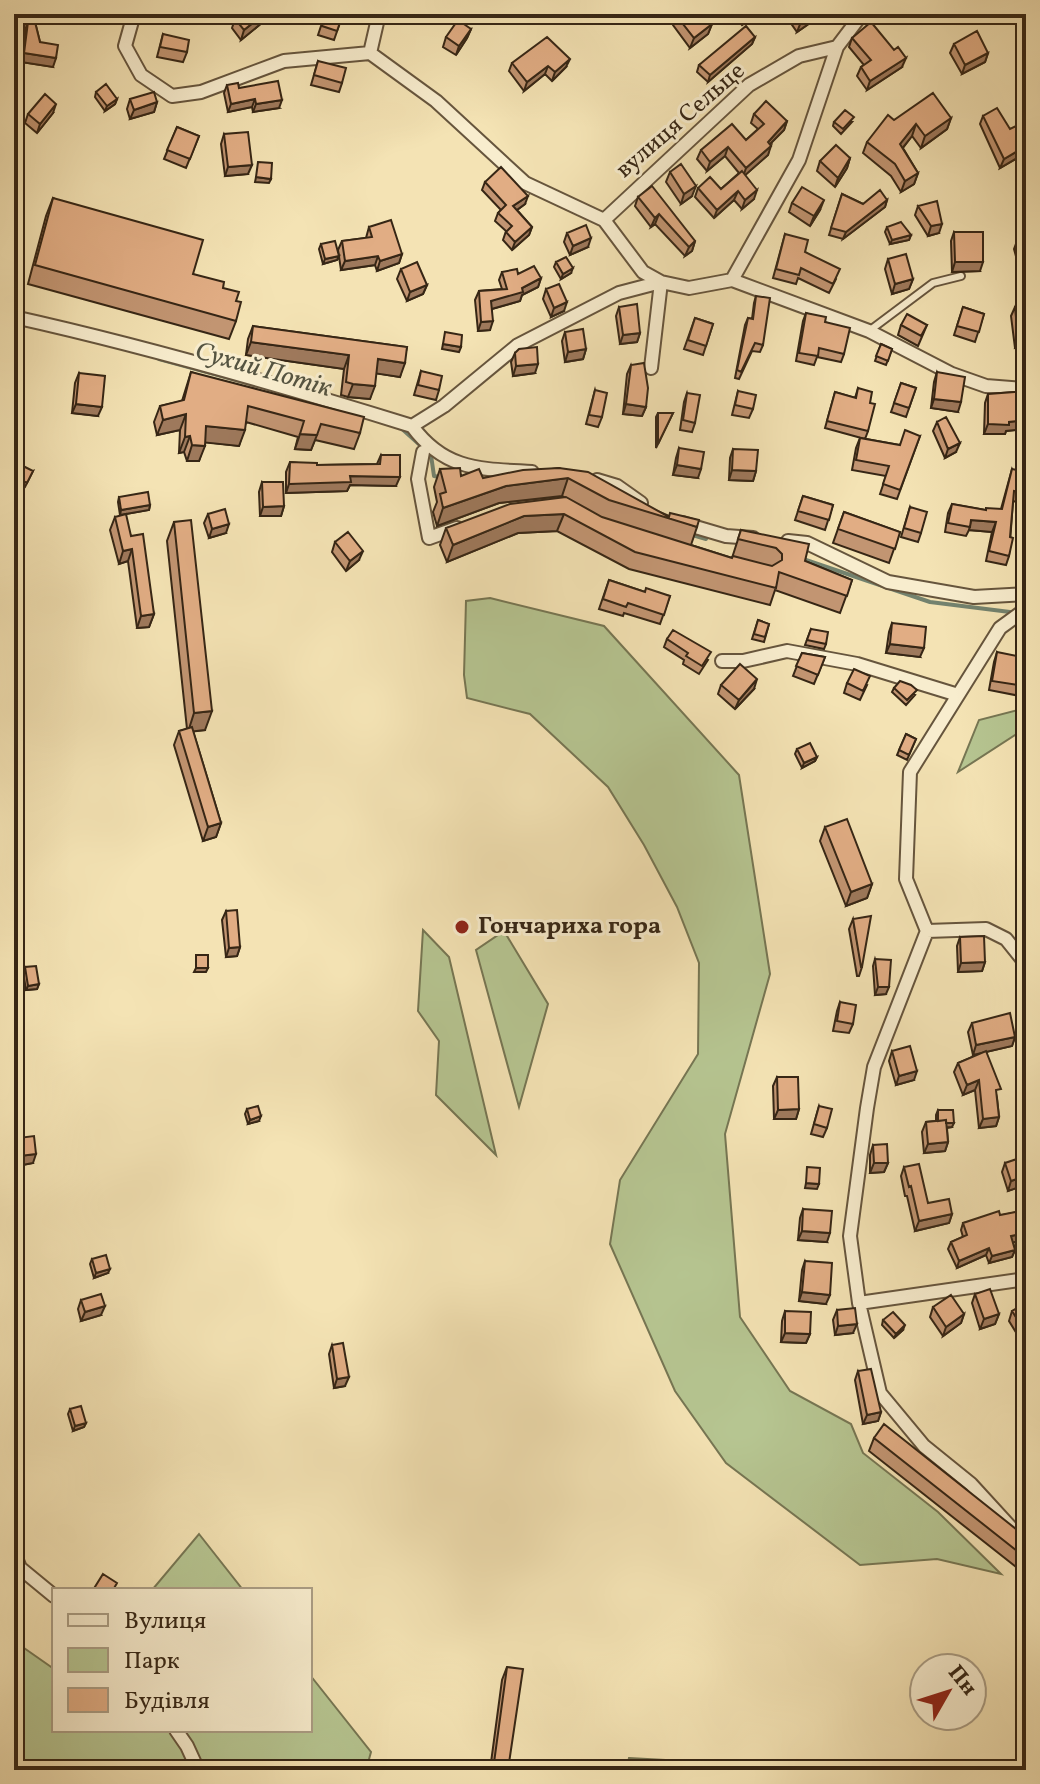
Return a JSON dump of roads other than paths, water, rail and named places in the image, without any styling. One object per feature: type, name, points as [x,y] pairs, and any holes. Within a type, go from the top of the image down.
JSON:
[{"type":"street","points":[[134,14],[125,46],[141,75],[172,96],[201,92],[284,61],[370,53],[436,101],[525,183],[604,220],[643,272],[661,282],[689,288],[732,280],[869,331],[952,374],[986,386],[1026,389]]},
{"type":"street","points":[[370,53],[379,14]]},
{"type":"street","points":[[732,280],[799,160],[837,47],[862,14]]},
{"type":"street","name":"вулиця Сельце","points":[[604,220],[749,85],[799,56],[837,47]]},
{"type":"street","points":[[651,368],[661,282]]},
{"type":"street","points":[[412,426],[444,406],[518,345],[619,293],[661,282]]},
{"type":"street","points":[[14,317],[110,338],[412,426],[425,444],[444,458],[482,469],[552,473]]},
{"type":"street","points":[[423,452],[418,479],[429,538],[473,522]]},
{"type":"street","points":[[580,474],[617,486],[650,509]]},
{"type":"street","points":[[674,521],[726,536],[807,543],[888,582],[974,597],[1026,594]]},
{"type":"street","points":[[1026,609],[1000,628],[910,772],[906,879],[927,931],[874,1067],[850,1236],[859,1303],[880,1393],[924,1446],[971,1484],[1026,1544]]},
{"type":"street","points":[[722,661],[743,661],[787,651],[857,664],[958,695]]},
{"type":"street","points":[[927,931],[986,929],[1006,939],[1026,964]]},
{"type":"street","points":[[859,1303],[1026,1279]]},
{"type":"street","points":[[14,1553],[20,1568],[52,1594]]},
{"type":"street","points":[[177,1732],[198,1770]]},
{"type":"lane","points":[[869,331],[933,283],[961,276]]},
{"type":"waterway","name":"Сухий Потік","points":[[159,359],[258,386]]},
{"type":"waterway","name":"Сухий Потік","points":[[401,428],[431,455],[434,476],[440,477]]},
{"type":"waterway","name":"Сухий Потік","points":[[689,534],[706,539]]},
{"type":"waterway","name":"Сухий Потік","points":[[800,558],[930,602],[1010,612]]},
{"type":"place","name":"Гончариха гора","points":[[462,927]]}]
